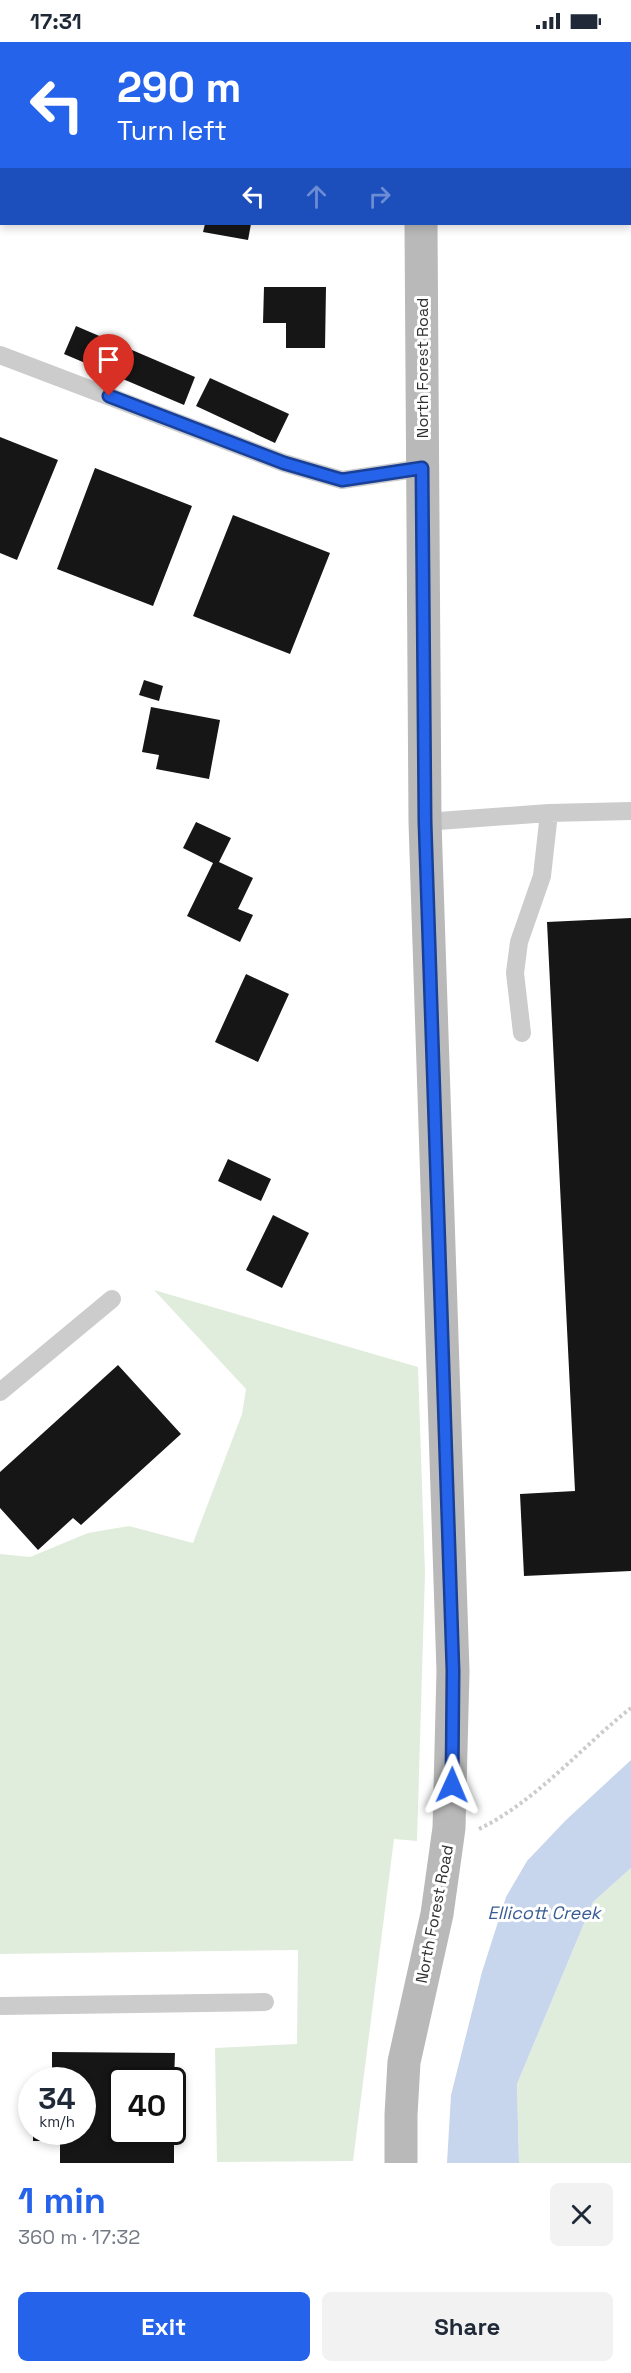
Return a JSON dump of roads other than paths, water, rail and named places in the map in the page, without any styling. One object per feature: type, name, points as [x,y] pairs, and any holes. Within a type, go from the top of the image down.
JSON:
[{"type":"street","name":"North Forest Road","points":[[401,2163],[404,2062],[437,1914],[448,1836],[452,1785],[453,1671],[425,822],[421,225]]},
{"type":"lane","points":[[0,355],[284,463],[342,480],[422,468]]},
{"type":"lane","points":[[425,822],[549,813],[631,811]]},
{"type":"lane","points":[[522,1033],[515,973],[519,942],[542,876],[549,813]]},
{"type":"lane","points":[[0,1392],[112,1299]]},
{"type":"lane","points":[[0,2006],[265,2002]]},
{"type":"water","name":"Ellicott Creek","points":[[631,1760],[631,1868],[593,1902],[517,2084],[519,2163],[447,2163],[451,2095],[482,1972],[506,1897],[527,1861],[566,1820]]}]
